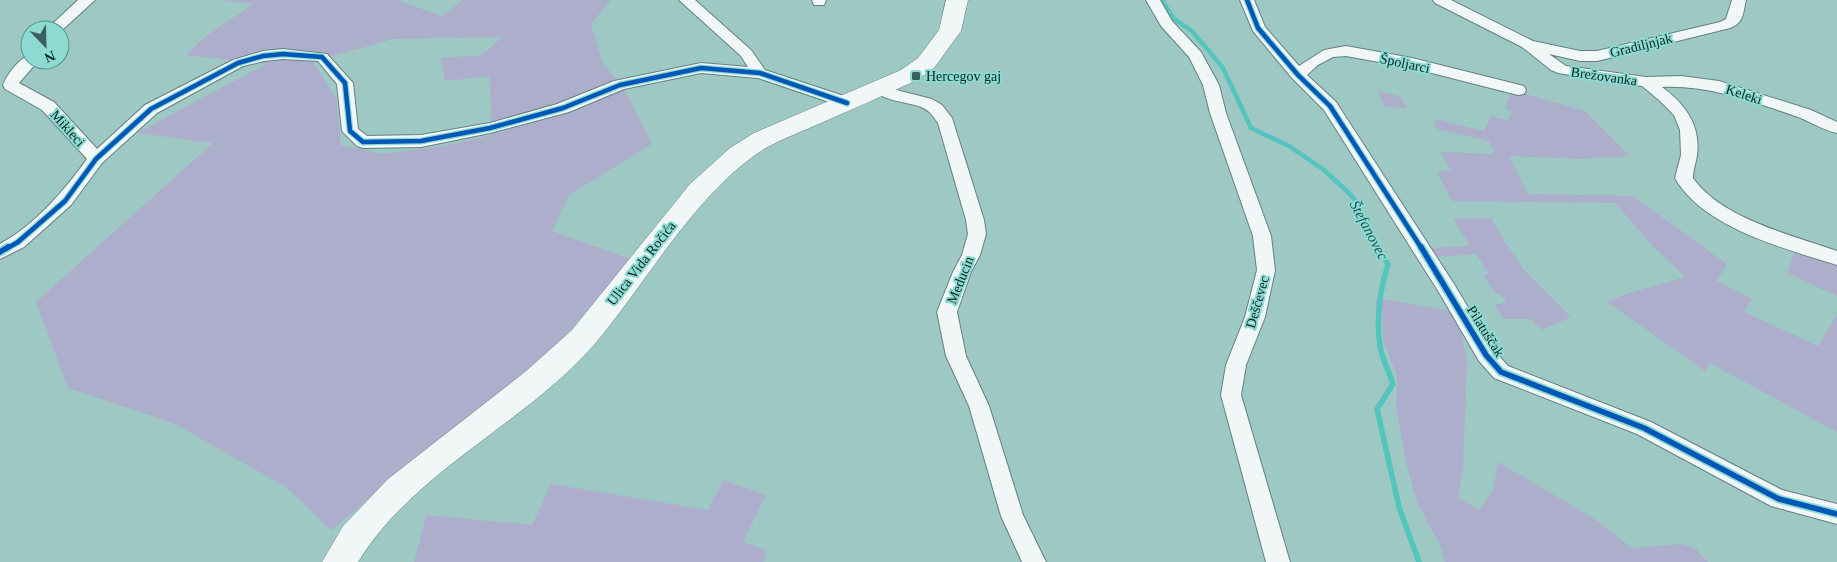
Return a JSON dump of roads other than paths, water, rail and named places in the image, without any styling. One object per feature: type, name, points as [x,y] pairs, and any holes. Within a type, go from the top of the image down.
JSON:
[{"type":"main road","name":"Ulica Vida Ročića","points":[[339,562],[355,537],[399,489],[536,381],[582,338],[699,190],[738,154],[763,139],[847,104],[909,74],[926,62],[950,31],[957,0]]},
{"type":"street","points":[[63,20],[78,6],[88,0]]},
{"type":"street","points":[[686,0],[746,53],[760,73]]},
{"type":"street","name":"Deščevec","points":[[1153,0],[1166,23],[1196,55],[1211,85],[1218,114],[1262,236],[1266,270],[1255,317],[1236,365],[1231,395],[1278,562]]},
{"type":"street","name":"Pilatuščak","points":[[1247,0],[1258,28],[1298,75],[1330,106],[1388,194],[1486,354],[1501,372],[1644,428],[1779,499],[1837,514]]},
{"type":"street","name":"Brežovanka","points":[[1440,0],[1527,44],[1556,67],[1563,70],[1646,82],[1671,101],[1688,127],[1691,136],[1690,150],[1684,178],[1692,190],[1738,224],[1778,240],[1837,258]]},
{"type":"street","name":"Gradiljnjak","points":[[1527,44],[1580,56],[1597,56],[1733,22],[1739,0]]},
{"type":"street","name":"Špoljarci","points":[[1298,75],[1328,53],[1346,50],[1412,63],[1518,90]]},
{"type":"street","points":[[0,252],[18,242],[65,201],[96,159],[151,109],[238,64],[263,56],[282,54],[322,57],[345,83],[350,130],[363,142],[421,141],[490,128],[563,108],[620,85],[690,70],[726,69],[760,73],[847,104]]},
{"type":"street","name":"Mikleci","points":[[23,70],[5,87],[48,106],[96,159]]},
{"type":"street","name":"Keleki","points":[[1646,82],[1681,81],[1719,86],[1805,114],[1837,128]]},
{"type":"street","name":"Meducin","points":[[881,88],[895,95],[926,103],[936,109],[946,122],[975,220],[977,234],[971,255],[962,272],[948,312],[956,356],[979,406],[1012,516],[1034,562]]},
{"type":"waterway","name":"Štefanovec","points":[[1162,0],[1173,18],[1192,31],[1223,68],[1251,128],[1289,146],[1324,170],[1351,195],[1358,204],[1369,235],[1378,249]]},
{"type":"waterway","name":"Štefanovec","points":[[1377,247],[1388,264],[1383,284],[1378,325],[1382,356],[1393,384],[1377,409],[1399,507],[1419,562]]},
{"type":"place","name":"Hercegov gaj","points":[[916,76]]}]
